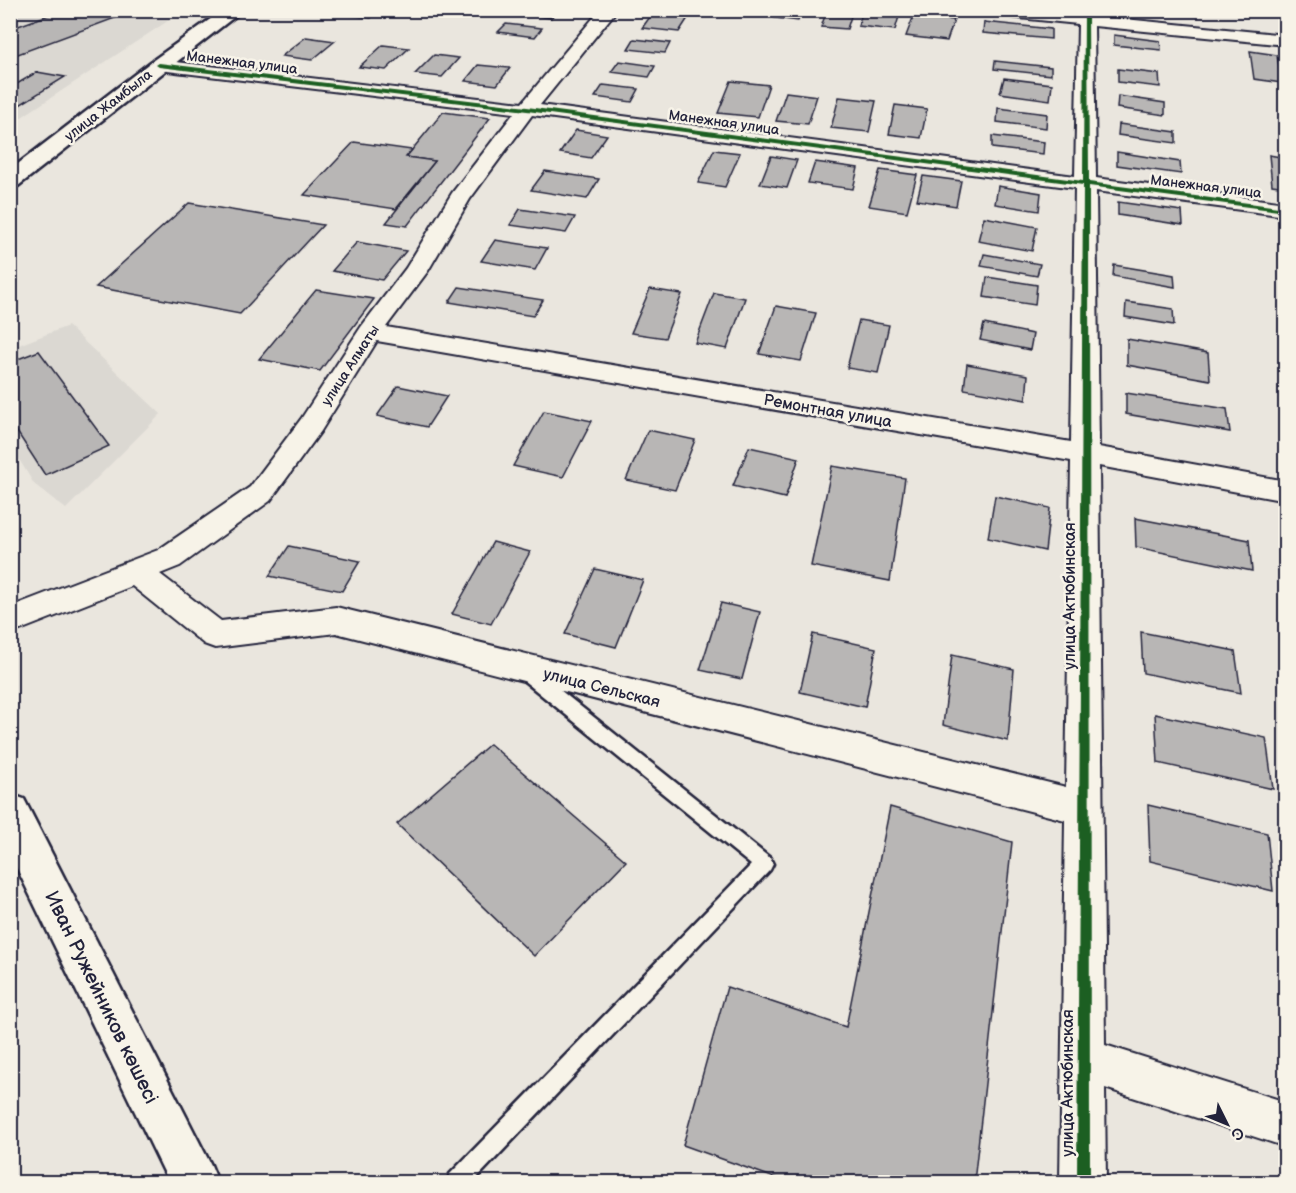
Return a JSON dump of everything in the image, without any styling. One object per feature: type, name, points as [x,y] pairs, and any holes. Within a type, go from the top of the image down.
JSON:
[{"type":"street","name":"улица Жамбыла","points":[[10,181],[159,65],[235,10]]},
{"type":"street","name":"улица Алматы","points":[[10,621],[169,558],[260,494],[311,425],[370,332],[416,271],[460,198],[527,109],[609,10]]},
{"type":"street","points":[[990,10],[1086,15],[1286,40]]},
{"type":"street","name":"улица Актюбинская","points":[[1083,1182],[1086,15]]},
{"type":"street","name":"Манежная улица","points":[[159,65],[527,109],[1286,210]]},
{"type":"street","name":"Ремонтная улица","points":[[370,332],[1084,454],[1286,491]]},
{"type":"street","name":"улица Сельская","points":[[136,572],[215,635],[336,620],[1083,808]]},
{"type":"street","name":"Иван Ружейников көшесі","points":[[10,812],[194,1182]]},
{"type":"street","points":[[1082,1059],[1286,1125]]},
{"type":"lane","points":[[458,1182],[764,864],[518,666]]},
{"type":"shaded area","points":[[11,11],[183,11],[11,124]]},
{"type":"shaded area","points":[[68,326],[161,414],[66,509],[34,484],[11,446],[11,348]]},
{"type":"building","points":[[62,10],[96,10],[115,18],[10,57],[10,29]]},
{"type":"building","points":[[336,10],[380,10],[371,18],[333,13]]},
{"type":"building","points":[[519,10],[558,10],[551,18],[516,14]]},
{"type":"building","points":[[779,10],[803,10],[798,21],[775,18]]},
{"type":"building","points":[[827,10],[853,10],[847,29],[821,27]]},
{"type":"building","points":[[863,10],[900,13],[895,30],[858,26]]},
{"type":"building","points":[[652,14],[688,18],[679,32],[642,28]]},
{"type":"building","points":[[914,15],[954,20],[947,41],[906,36]]},
{"type":"building","points":[[984,22],[1051,29],[1051,39],[983,33]]},
{"type":"building","points":[[506,24],[542,28],[535,37],[498,32]]},
{"type":"building","points":[[1114,35],[1160,41],[1161,50],[1114,45]]},
{"type":"building","points":[[306,37],[335,41],[312,60],[282,56]]},
{"type":"building","points":[[634,39],[670,43],[665,53],[628,49]]},
{"type":"building","points":[[383,45],[409,48],[386,70],[359,67]]},
{"type":"building","points":[[1250,51],[1277,55],[1282,83],[1254,79]]},
{"type":"building","points":[[434,55],[459,58],[442,77],[415,74]]},
{"type":"building","points":[[619,61],[655,66],[649,77],[611,72]]},
{"type":"building","points":[[995,61],[1051,67],[1051,75],[994,69]]},
{"type":"building","points":[[478,65],[510,68],[497,85],[465,81]]},
{"type":"building","points":[[1118,69],[1159,74],[1160,87],[1118,82]]},
{"type":"building","points":[[37,72],[65,77],[10,111],[10,88]]},
{"type":"building","points":[[1004,78],[1052,84],[1050,100],[1000,93]]},
{"type":"building","points":[[731,81],[769,85],[758,117],[718,113]]},
{"type":"building","points":[[603,85],[639,89],[632,102],[595,97]]},
{"type":"building","points":[[786,92],[817,96],[808,124],[776,121]]},
{"type":"building","points":[[1118,96],[1165,103],[1165,115],[1117,108]]},
{"type":"building","points":[[839,97],[876,101],[869,132],[831,128]]},
{"type":"building","points":[[895,105],[927,109],[921,138],[889,134]]},
{"type":"building","points":[[998,108],[1047,114],[1046,128],[997,122]]},
{"type":"building","points":[[443,112],[490,118],[407,226],[386,223],[435,161],[406,157]]},
{"type":"building","points":[[1119,124],[1176,132],[1176,143],[1118,135]]},
{"type":"building","points":[[576,130],[607,135],[591,158],[560,153]]},
{"type":"building","points":[[992,136],[1044,142],[1043,154],[992,148]]},
{"type":"building","points":[[354,142],[412,150],[406,157],[435,161],[396,209],[304,195]]},
{"type":"building","points":[[714,150],[740,153],[725,187],[698,183]]},
{"type":"building","points":[[1117,152],[1180,162],[1181,174],[1117,165]]},
{"type":"building","points":[[1269,155],[1286,158],[1286,187],[1272,185]]},
{"type":"building","points":[[771,156],[797,160],[787,188],[760,184]]},
{"type":"building","points":[[815,162],[858,168],[853,189],[808,183]]},
{"type":"building","points":[[880,170],[917,175],[907,212],[869,206]]},
{"type":"building","points":[[545,171],[599,179],[587,199],[531,190]]},
{"type":"building","points":[[923,176],[961,181],[956,206],[917,200]]},
{"type":"building","points":[[998,186],[1041,193],[1039,211],[995,204]]},
{"type":"building","points":[[1118,202],[1182,211],[1183,225],[1118,215]]},
{"type":"building","points":[[189,203],[323,225],[240,314],[96,287]]},
{"type":"building","points":[[520,209],[575,217],[566,233],[510,225]]},
{"type":"building","points":[[984,217],[1037,227],[1032,251],[978,241]]},
{"type":"building","points":[[1280,226],[1286,227],[1286,245],[1282,244]]},
{"type":"building","points":[[495,240],[547,248],[535,270],[481,261]]},
{"type":"building","points":[[357,242],[406,251],[382,280],[332,271]]},
{"type":"building","points":[[984,254],[1040,264],[1037,276],[981,266]]},
{"type":"building","points":[[1114,265],[1174,275],[1175,287],[1113,276]]},
{"type":"building","points":[[987,277],[1037,285],[1035,305],[984,297]]},
{"type":"building","points":[[459,287],[543,300],[533,316],[449,302]]},
{"type":"building","points":[[650,289],[682,294],[665,338],[631,333]]},
{"type":"building","points":[[316,290],[374,299],[320,371],[259,359]]},
{"type":"building","points":[[714,293],[745,298],[727,349],[695,343]]},
{"type":"building","points":[[1126,302],[1173,309],[1174,325],[1125,317]]},
{"type":"building","points":[[776,306],[816,313],[801,361],[759,354]]},
{"type":"building","points":[[859,320],[889,325],[878,373],[847,368]]},
{"type":"building","points":[[984,324],[1033,334],[1030,350],[980,340]]},
{"type":"building","points":[[1127,339],[1208,353],[1210,380],[1127,365]]},
{"type":"building","points":[[39,351],[109,446],[45,475],[10,421],[10,362]]},
{"type":"building","points":[[967,364],[1028,375],[1026,400],[964,389]]},
{"type":"building","points":[[398,386],[447,396],[427,427],[377,416]]},
{"type":"building","points":[[1126,393],[1227,409],[1230,432],[1126,414]]},
{"type":"building","points":[[544,411],[592,421],[563,477],[513,466]]},
{"type":"building","points":[[648,430],[695,440],[675,490],[626,480]]},
{"type":"building","points":[[749,447],[799,458],[785,498],[733,486]]},
{"type":"building","points":[[832,466],[905,478],[890,581],[811,566]]},
{"type":"building","points":[[995,496],[1050,508],[1045,551],[988,538]]},
{"type":"building","points":[[1135,518],[1249,540],[1252,571],[1136,547]]},
{"type":"building","points":[[493,542],[530,552],[491,624],[452,614]]},
{"type":"building","points":[[289,546],[360,561],[342,591],[269,576]]},
{"type":"building","points":[[595,569],[643,580],[616,647],[565,634]]},
{"type":"building","points":[[721,603],[760,612],[742,679],[700,670]]},
{"type":"building","points":[[1141,632],[1235,651],[1241,693],[1143,673]]},
{"type":"building","points":[[813,634],[876,648],[865,707],[800,692]]},
{"type":"building","points":[[952,655],[1014,669],[1008,741],[943,725]]},
{"type":"building","points":[[1155,714],[1266,738],[1273,789],[1158,763]]},
{"type":"building","points":[[490,744],[626,861],[534,956],[397,824]]},
{"type":"building","points":[[1148,805],[1267,833],[1273,891],[1150,861]]},
{"type":"building","points":[[890,807],[1012,842],[974,1182],[786,1182],[683,1145],[727,987],[846,1027]]},
{"type":"cycle path","points":[[1083,1182],[1086,10]]},
{"type":"cycle path","points":[[159,65],[527,109],[1286,210]]}]
